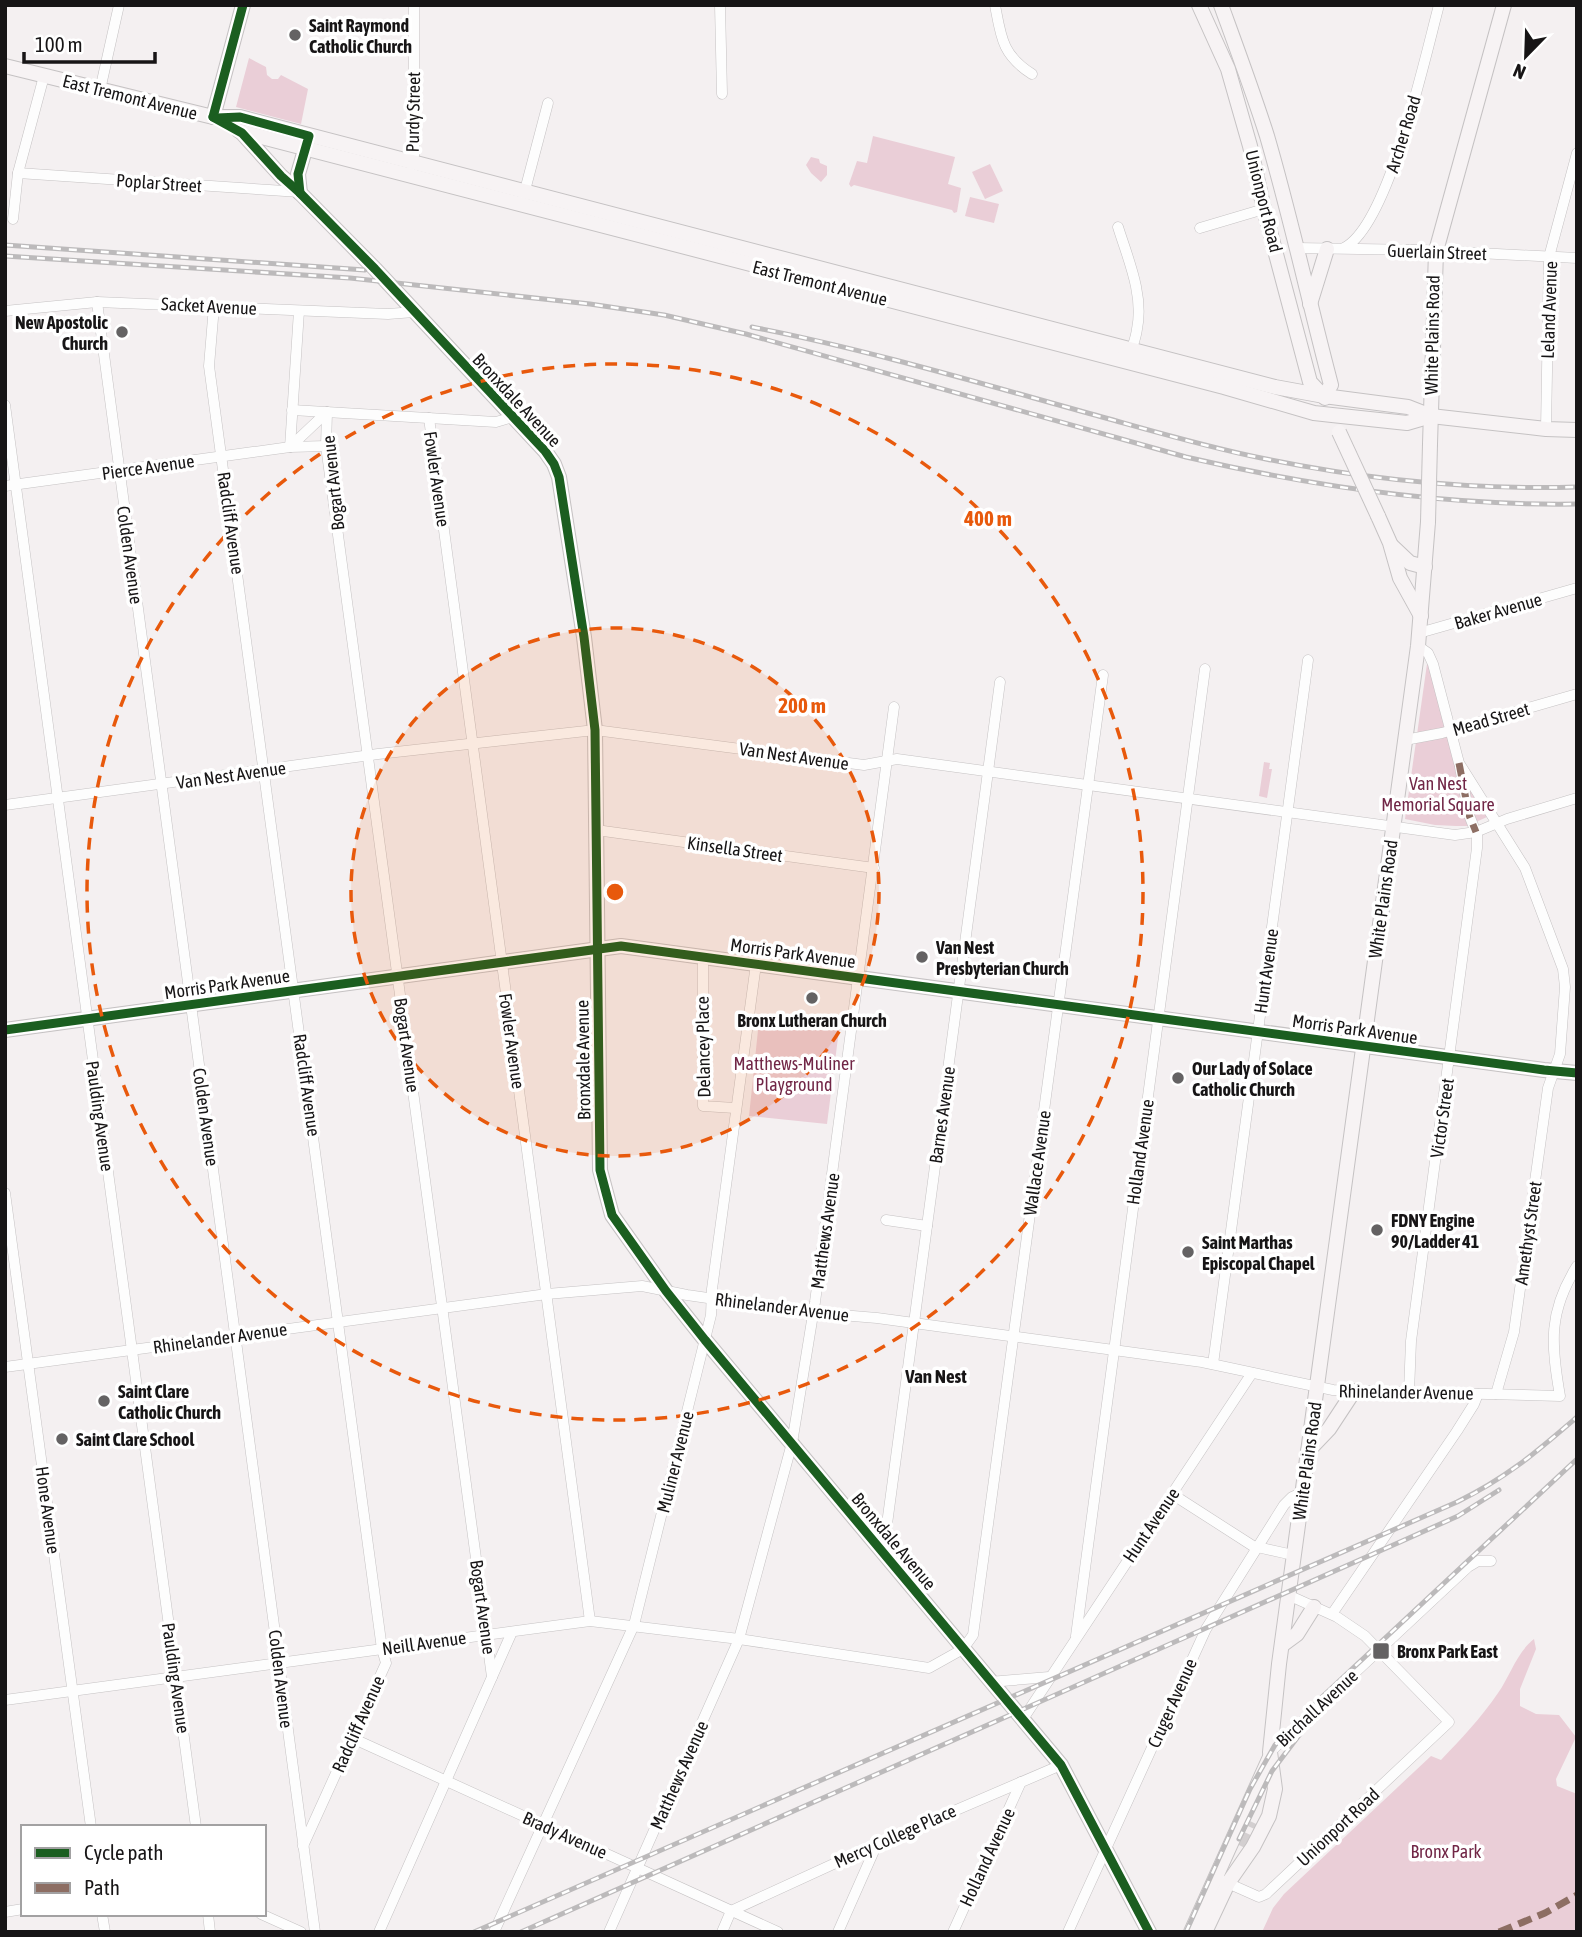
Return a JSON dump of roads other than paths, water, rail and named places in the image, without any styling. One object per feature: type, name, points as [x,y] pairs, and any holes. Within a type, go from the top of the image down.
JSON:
[{"type":"main road","points":[[213,117],[243,5]]},
{"type":"main road","name":"Unionport Road","points":[[1199,5],[1228,71],[1250,146],[1310,382],[1324,396],[1390,543],[1400,578],[1421,616]]},
{"type":"main road","name":"Unionport Road","points":[[1221,5],[1268,140],[1297,248],[1331,385],[1324,396]]},
{"type":"main road","name":"White Plains Road","points":[[1252,1822],[1264,1796],[1271,1758],[1293,1555],[1421,616],[1428,522],[1436,251],[1504,5]]},
{"type":"main road","points":[[1228,71],[1244,65]]},
{"type":"main road","name":"East Tremont Avenue","points":[[5,66],[213,117],[240,117],[307,142],[411,170],[1130,356],[1324,396],[1408,407],[1431,416],[1577,430]]},
{"type":"main road","name":"East Tremont Avenue","points":[[213,117],[242,133],[307,142]]},
{"type":"main road","name":"Bronxdale Avenue","points":[[242,133],[550,457],[559,477],[584,637],[595,730],[600,1170],[612,1214],[705,1340],[1061,1765],[1149,1932]]},
{"type":"main road","points":[[300,192],[298,174],[307,142]]},
{"type":"main road","points":[[1310,305],[1335,249]]},
{"type":"main road","name":"East Tremont Avenue","points":[[1130,356],[1314,413],[1407,423],[1431,416]]},
{"type":"main road","name":"Unionport Road","points":[[1390,543],[1410,563],[1425,567]]},
{"type":"main road","name":"Morris Park Avenue","points":[[5,1030],[613,946],[1577,1073]]},
{"type":"main road","points":[[1308,1451],[1329,1429],[1354,1391]]},
{"type":"main road","points":[[1282,1645],[1297,1634],[1314,1607]]},
{"type":"main road","name":"White Plains Road","points":[[1205,1932],[1271,1758]]},
{"type":"main road","name":"White Plains Road","points":[[1191,1932],[1225,1880],[1253,1847],[1269,1816],[1275,1789],[1271,1758]]},
{"type":"main road","name":"White Plains Road","points":[[1225,1880],[1241,1846]]},
{"type":"street","points":[[100,90],[118,5]]},
{"type":"street","name":"Purdy Street","points":[[411,170],[414,155],[414,5]]},
{"type":"street","points":[[720,5],[722,94]]},
{"type":"street","points":[[995,5],[1003,44],[1011,57],[1032,74]]},
{"type":"street","name":"Archer Road","points":[[1335,249],[1354,243],[1362,233],[1394,170],[1439,5]]},
{"type":"street","points":[[13,219],[18,173],[44,76]]},
{"type":"street","points":[[523,199],[548,103]]},
{"type":"street","name":"Leland Avenue","points":[[1546,429],[1549,257],[1577,153]]},
{"type":"street","name":"Poplar Street","points":[[18,173],[300,192]]},
{"type":"street","points":[[1200,228],[1264,209]]},
{"type":"street","points":[[1118,227],[1138,301],[1137,330],[1130,356]]},
{"type":"street","name":"Guerlain Street","points":[[1297,248],[1577,258]]},
{"type":"street","name":"Sacket Avenue","points":[[5,311],[97,302],[388,314],[414,312]]},
{"type":"street","name":"Colden Avenue","points":[[97,302],[315,1932]]},
{"type":"street","name":"Radcliff Avenue","points":[[214,306],[209,366],[386,1663],[303,1847]]},
{"type":"street","points":[[290,447],[299,311]]},
{"type":"street","name":"Paulding Avenue","points":[[5,405],[10,486],[58,798],[196,1825]]},
{"type":"street","points":[[292,410],[496,422],[513,417]]},
{"type":"street","points":[[290,447],[327,412]]},
{"type":"street","name":"Bogart Avenue","points":[[327,412],[327,446],[492,1677]]},
{"type":"street","name":"Fowler Avenue","points":[[429,418],[590,1621]]},
{"type":"street","name":"Pierce Avenue","points":[[10,486],[290,447],[327,446]]},
{"type":"street","name":"Baker Avenue","points":[[1418,639],[1577,588]]},
{"type":"street","points":[[1418,639],[1433,664],[1459,763],[1528,875],[1563,969],[1565,994],[1560,1054],[1554,1071]]},
{"type":"street","name":"Hunt Avenue","points":[[1213,1364],[1308,660]]},
{"type":"street","name":"Holland Avenue","points":[[1076,1636],[1205,668]]},
{"type":"street","name":"Wallace Avenue","points":[[963,1649],[973,1635],[1103,675]]},
{"type":"street","name":"Barnes Avenue","points":[[877,1545],[885,1539],[1000,682]]},
{"type":"street","name":"Mead Street","points":[[1405,740],[1450,731],[1577,694]]},
{"type":"street","name":"Matthews Avenue","points":[[608,1932],[739,1639],[792,1443],[814,1312],[894,707]]},
{"type":"street","name":"Van Nest Avenue","points":[[5,805],[368,755],[595,730],[860,765],[888,760],[988,772],[1455,835],[1476,832],[1577,798]]},
{"type":"street","name":"Victor Street","points":[[1409,1392],[1411,1342],[1478,848],[1459,763]]},
{"type":"street","name":"Kinsella Street","points":[[596,830],[874,868]]},
{"type":"street","name":"Delancey Place","points":[[703,957],[703,1106],[735,1108]]},
{"type":"street","name":"Muliner Avenue","points":[[494,1932],[634,1625],[711,1315],[735,1108],[756,964]]},
{"type":"street","name":"Amethyst Street","points":[[1496,1394],[1514,1332],[1548,1088],[1554,1071]]},
{"type":"street","name":"Hone Avenue","points":[[5,1193],[91,1825]]},
{"type":"street","points":[[886,1220],[927,1226]]},
{"type":"street","name":"Rhinelander Avenue","points":[[5,1367],[547,1294],[631,1286],[1213,1364],[1317,1388],[1560,1396],[1552,1348],[1554,1324],[1558,1303],[1577,1266]]},
{"type":"street","name":"Hunt Avenue","points":[[1023,1719],[1252,1373]]},
{"type":"street","points":[[1332,1614],[1457,1431],[1478,1394]]},
{"type":"street","name":"Cruger Avenue","points":[[1068,1932],[1206,1629],[1286,1501],[1303,1492]]},
{"type":"street","points":[[1172,1494],[1256,1548],[1293,1555]]},
{"type":"street","name":"Birchall Avenue","points":[[1271,1758],[1380,1649],[1472,1564],[1482,1560],[1491,1561]]},
{"type":"street","points":[[1288,1595],[1332,1614],[1380,1649]]},
{"type":"street","name":"Neill Avenue","points":[[5,1700],[590,1621],[739,1639],[929,1668],[963,1649]]},
{"type":"street","name":"Bogart Avenue","points":[[379,1932],[512,1632]]},
{"type":"street","name":"Unionport Road","points":[[1225,1880],[1259,1897],[1266,1894],[1449,1722],[1380,1649]]},
{"type":"street","points":[[990,1682],[1049,1677]]},
{"type":"street","name":"Brady Avenue","points":[[352,1738],[778,1932]]},
{"type":"street","name":"Mercy College Place","points":[[731,1911],[877,1844],[1061,1765]]},
{"type":"street","name":"Holland Avenue","points":[[953,1932],[1021,1782]]},
{"type":"street","points":[[298,1811],[317,1817]]},
{"type":"street","points":[[838,1932],[877,1844]]},
{"type":"street","points":[[722,1932],[731,1911]]},
{"type":"street","points":[[265,1916],[301,1932]]},
{"type":"tunnel","points":[[1241,1846],[1252,1822]]},
{"type":"railway","points":[[5,245],[365,270]]},
{"type":"railway","points":[[5,256],[350,278],[590,304],[664,315],[746,334],[1186,457],[1234,468],[1331,486],[1429,498],[1577,504]]},
{"type":"railway","points":[[752,327],[884,357],[1183,440],[1266,459],[1343,473],[1420,482],[1498,487],[1577,487]]},
{"type":"railway","points":[[474,1932],[1457,1502],[1506,1474],[1577,1417]]},
{"type":"railway","points":[[1186,1932],[1250,1789],[1275,1745],[1322,1697],[1577,1459]]},
{"type":"railway","points":[[521,1932],[1458,1516],[1499,1490]]},
{"type":"railway","points":[[1239,1839],[1272,1771],[1300,1734]]},
{"type":"place","name":"Saint Raymond Catholic Church","points":[[295,35]]},
{"type":"place","name":"New Apostolic Church","points":[[122,332]]},
{"type":"place","name":"Van Nest Presbyterian Church","points":[[922,957]]},
{"type":"place","name":"Bronx Lutheran Church","points":[[812,998]]},
{"type":"place","name":"Our Lady of Solace Catholic Church","points":[[1178,1078]]},
{"type":"place","name":"FDNY Engine 90/Ladder 41","points":[[1377,1230]]},
{"type":"place","name":"Saint Marthas Episcopal Chapel","points":[[1188,1252]]},
{"type":"place","name":"Saint Clare Catholic Church","points":[[104,1401]]},
{"type":"place","name":"Saint Clare School","points":[[62,1439]]},
{"type":"place","name":"Bronx Park East","points":[[1381,1651]]},
{"type":"district","name":"Van Nest","points":[[936,1376]]},
{"type":"park label","name":"Van Nest Memorial Square","points":[[1438,793]]},
{"type":"park label","name":"Matthews-Muliner Playground","points":[[794,1073]]},
{"type":"park label","name":"Bronx Park","points":[[1446,1851]]}]
